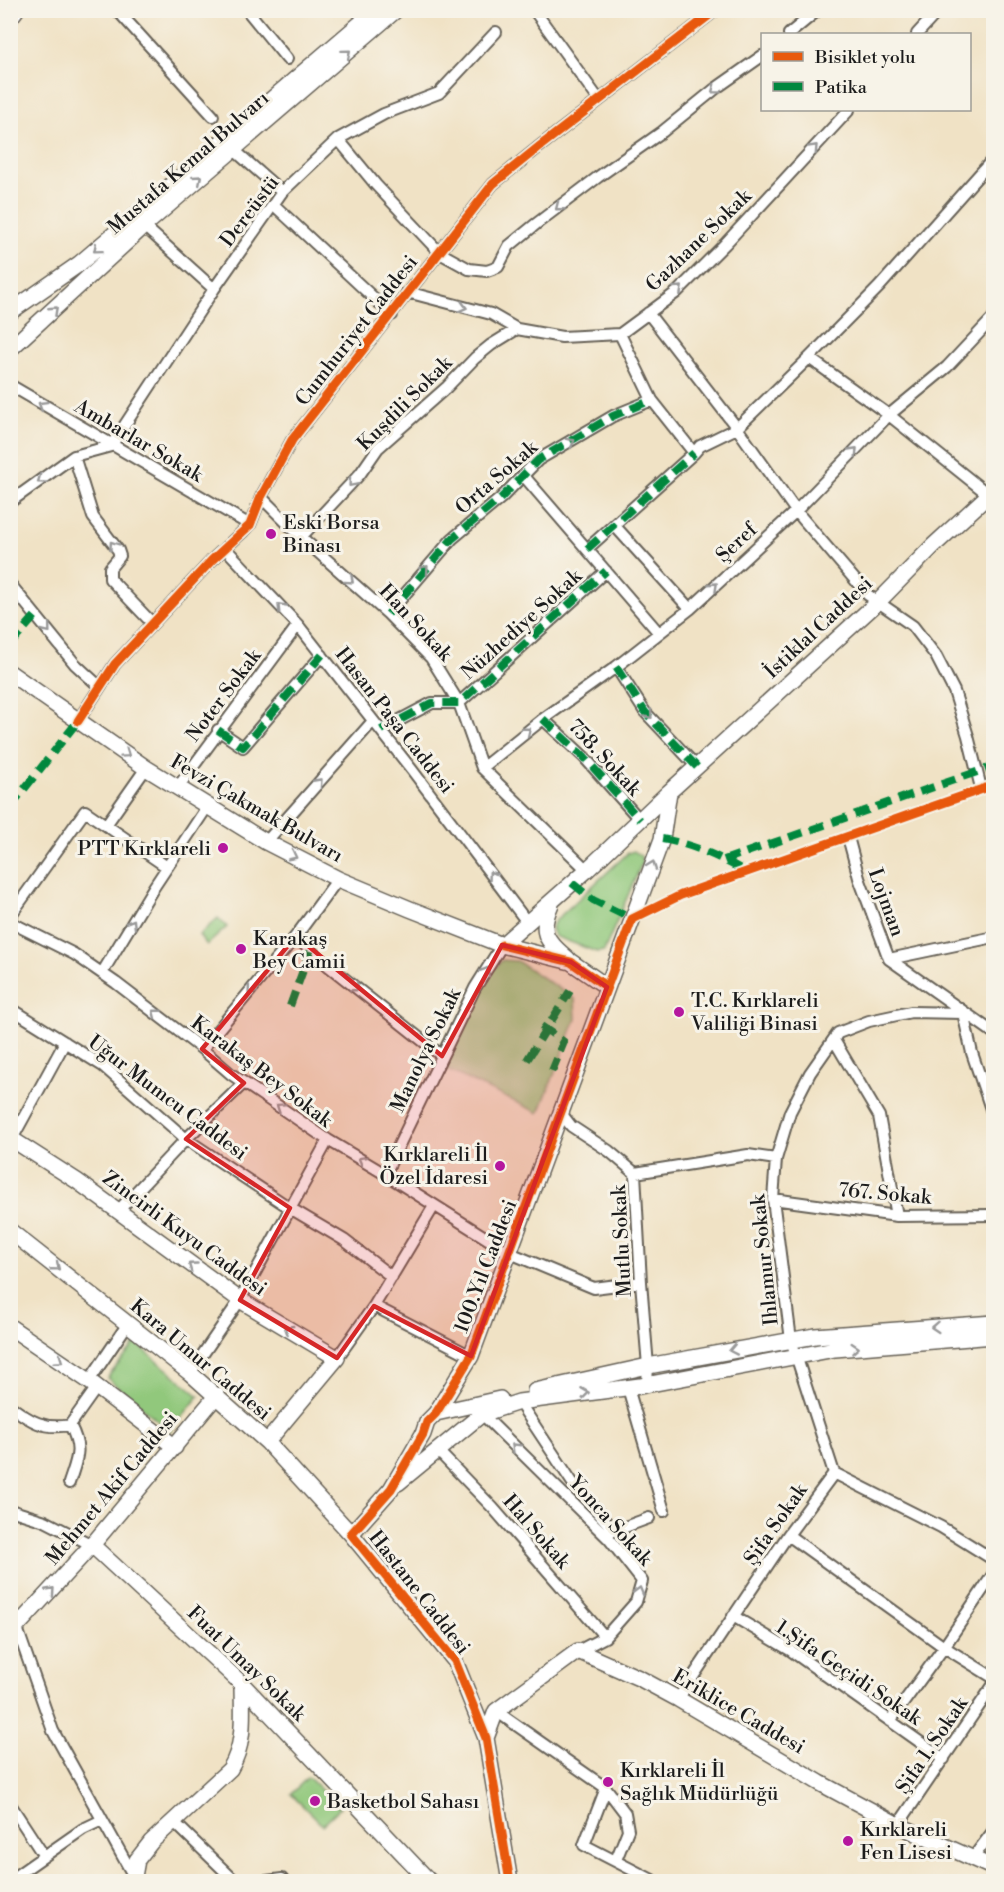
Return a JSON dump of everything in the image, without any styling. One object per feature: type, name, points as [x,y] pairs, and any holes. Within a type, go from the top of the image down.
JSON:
[{"type":"street","points":[[117,10],[213,116]]},
{"type":"street","points":[[247,10],[287,59]]},
{"type":"street","name":"Mustafa Kemal Bulvarı","points":[[10,349],[144,226],[396,10]]},
{"type":"street","points":[[534,10],[599,100]]},
{"type":"street","name":"Cumhuriyet Caddesi","points":[[78,721],[115,664],[152,623],[250,525],[261,497],[292,440],[494,184],[716,10]]},
{"type":"street","points":[[790,33],[818,10]]},
{"type":"street","points":[[918,33],[939,10]]},
{"type":"street","name":"Mustafa Kemal Bulvarı","points":[[12,309],[79,264],[366,14]]},
{"type":"street","name":"Dereüstü","points":[[111,446],[214,289],[282,192],[338,139],[384,114],[439,93],[496,32]]},
{"type":"street","points":[[338,139],[376,185],[440,253],[469,269],[487,271],[498,267],[509,246],[536,224],[761,57]]},
{"type":"street","name":"Gazhane Sokak","points":[[620,334],[677,292],[848,111]]},
{"type":"street","points":[[233,149],[282,192]]},
{"type":"street","name":"Nüzhediye Sokak","points":[[587,549],[700,446],[737,428],[879,288],[993,158]]},
{"type":"street","points":[[274,205],[392,315]]},
{"type":"street","points":[[144,226],[214,289]]},
{"type":"street","points":[[407,292],[490,314],[517,329],[562,337],[620,334],[652,400],[694,453]]},
{"type":"street","points":[[12,309],[36,327]]},
{"type":"street","points":[[648,313],[737,428],[796,511],[868,595],[913,626],[936,656],[954,691],[981,789]]},
{"type":"street","name":"Şeref","points":[[482,768],[543,719],[616,667],[690,609],[796,511],[889,415],[946,367],[993,317]]},
{"type":"street","name":"Kuşdili Sokak","points":[[301,537],[360,474],[378,448],[447,387],[475,358],[517,329]]},
{"type":"street","points":[[809,358],[991,492]]},
{"type":"street","name":"Ambarlar Sokak","points":[[10,385],[250,525]]},
{"type":"street","name":"Orta Sokak","points":[[388,614],[452,539],[501,498],[538,460],[613,416],[652,400]]},
{"type":"street","points":[[10,502],[74,456],[111,446]]},
{"type":"street","points":[[74,456],[93,517],[120,556],[110,568],[110,579],[152,623]]},
{"type":"street","points":[[523,475],[659,633]]},
{"type":"street","name":"İstiklal Caddesi","points":[[502,945],[587,870],[669,792],[879,601],[991,492]]},
{"type":"street","name":"Han Sokak","points":[[261,497],[301,537],[388,614],[431,658],[459,703],[482,768],[587,870]]},
{"type":"street","points":[[615,525],[690,609]]},
{"type":"street","name":"Hasan Paşa Caddesi","points":[[225,548],[298,625],[527,922]]},
{"type":"street","name":"Nüzhediye Sokak","points":[[459,703],[606,571]]},
{"type":"street","points":[[10,584],[75,664],[100,687]]},
{"type":"street","name":"Noter Sokak","points":[[178,787],[298,625]]},
{"type":"street","points":[[218,730],[243,747],[322,655]]},
{"type":"street","points":[[616,667],[645,712],[697,767]]},
{"type":"street","name":"Fevzi Çakmak Bulvarı","points":[[10,673],[146,768],[266,842],[338,879],[502,945],[571,962]]},
{"type":"street","points":[[266,842],[377,725],[432,703],[459,703]]},
{"type":"street","name":"758. Sokak","points":[[543,719],[584,757],[640,820]]},
{"type":"street","points":[[106,825],[146,768]]},
{"type":"street","name":"100.Yıl Caddesi","points":[[391,1490],[423,1434],[427,1422],[436,1413],[471,1356],[505,1250],[561,1113],[662,839],[669,792]]},
{"type":"street","points":[[102,973],[207,807]]},
{"type":"street","points":[[10,916],[85,811],[167,867]]},
{"type":"street","name":"Lojman","points":[[848,837],[859,878],[889,959],[993,1033]]},
{"type":"street","points":[[202,1049],[296,936],[338,879]]},
{"type":"street","name":"Fevzi Çakmak Bulvarı","points":[[552,901],[544,924],[545,932],[557,950],[607,987]]},
{"type":"street","name":"Karakaş Bey Sokak","points":[[10,922],[74,954],[102,973],[244,1083],[328,1140],[240,1300],[190,1373]]},
{"type":"street","points":[[296,936],[316,956],[442,1056]]},
{"type":"street","points":[[889,959],[993,937]]},
{"type":"street","name":"Manolya Sokak","points":[[385,1174],[475,988],[502,945]]},
{"type":"street","name":"Uğur Mumcu Caddesi","points":[[10,1008],[103,1066],[186,1139],[290,1208],[344,1239],[392,1277]]},
{"type":"street","name":"Ihlamur Sokak","points":[[797,1356],[791,1340],[773,1199],[776,1159],[790,1112],[810,1073],[838,1033],[869,1021],[911,1012],[963,1013]]},
{"type":"street","points":[[963,1013],[972,1053],[993,1118]]},
{"type":"street","points":[[834,1040],[879,1116],[897,1216]]},
{"type":"street","points":[[11,1138],[65,1042]]},
{"type":"street","points":[[117,1212],[186,1139],[244,1083]]},
{"type":"street","name":"Mutlu Sokak","points":[[561,1113],[571,1126],[609,1151],[635,1173],[640,1282],[648,1366],[647,1384]]},
{"type":"street","name":"Zincirli Kuyu Caddesi","points":[[11,1138],[77,1181],[240,1300],[337,1358]]},
{"type":"street","points":[[328,1140],[505,1250],[594,1288],[640,1282]]},
{"type":"street","points":[[635,1173],[747,1155],[776,1159]]},
{"type":"street","name":"767. Sokak","points":[[773,1199],[897,1216],[993,1215]]},
{"type":"street","points":[[267,1442],[337,1358],[374,1306],[434,1206]]},
{"type":"street","name":"Kara Umur Caddesi","points":[[10,1231],[217,1395],[267,1442],[351,1534]]},
{"type":"street","points":[[374,1306],[471,1356]]},
{"type":"street","points":[[475,1410],[648,1366],[791,1340],[815,1336],[993,1323]]},
{"type":"street","points":[[10,1406],[32,1423],[58,1428],[70,1425],[127,1325]]},
{"type":"street","points":[[10,1327],[93,1384],[175,1447]]},
{"type":"street","points":[[436,1413],[475,1410],[628,1388],[835,1349],[993,1336]]},
{"type":"street","name":"Şifa Sokak","points":[[678,1699],[788,1535],[834,1473],[797,1356]]},
{"type":"street","points":[[458,1376],[475,1410]]},
{"type":"street","points":[[628,1388],[664,1511]]},
{"type":"street","name":"Mehmet Akif Caddesi","points":[[13,1628],[92,1545],[217,1395]]},
{"type":"street","points":[[519,1402],[542,1433],[572,1482],[614,1531],[648,1518]]},
{"type":"street","name":"100.Yıl Caddesi","points":[[351,1534],[391,1490],[438,1451],[475,1410]]},
{"type":"street","name":"Yonca Sokak","points":[[475,1410],[609,1539],[642,1581],[636,1602],[605,1637],[578,1651]]},
{"type":"street","points":[[69,1483],[79,1449],[70,1425]]},
{"type":"street","points":[[423,1434],[429,1444],[438,1451]]},
{"type":"street","name":"Hal Sokak","points":[[438,1451],[493,1508],[605,1637]]},
{"type":"street","points":[[834,1473],[941,1527],[993,1560]]},
{"type":"street","name":"Fuat Umay Sokak","points":[[10,1510],[45,1521],[92,1545],[242,1684],[430,1881]]},
{"type":"street","name":"Hastane Caddesi","points":[[351,1534],[455,1661],[486,1738],[510,1881]]},
{"type":"street","points":[[788,1535],[944,1647],[993,1678]]},
{"type":"street","points":[[890,1721],[944,1647],[993,1573]]},
{"type":"street","name":"1.Şifa Geçidi Sokak","points":[[733,1616],[790,1650],[945,1759]]},
{"type":"street","points":[[13,1628],[53,1731],[133,1878]]},
{"type":"street","points":[[486,1738],[496,1711],[578,1651]]},
{"type":"street","name":"Eriklice Caddesi","points":[[578,1651],[641,1679],[678,1699],[820,1783],[898,1825],[993,1868]]},
{"type":"street","points":[[133,1878],[137,1860],[151,1842],[230,1769],[239,1755],[242,1737],[242,1684]]},
{"type":"street","name":"Şifa 1. Sokak","points":[[898,1825],[945,1759],[993,1684]]},
{"type":"street","points":[[496,1711],[606,1788],[625,1813],[628,1830],[616,1860]]},
{"type":"street","points":[[606,1788],[584,1845],[656,1881]]},
{"type":"street","points":[[10,1804],[44,1856]]},
{"type":"street","points":[[10,1880],[83,1829],[102,1820]]},
{"type":"street","points":[[173,1821],[236,1881]]},
{"type":"street","points":[[972,1859],[993,1830]]},
{"type":"street","points":[[259,1881],[282,1879],[284,1881]]},
{"type":"highlighted area","points":[[296,936],[442,1056],[502,945],[571,962],[607,987],[471,1356],[374,1306],[337,1358],[240,1300],[290,1208],[186,1139],[244,1083],[202,1049]]},
{"type":"green space","points":[[634,851],[641,856],[642,863],[604,951],[597,952],[554,936],[551,928],[555,921],[628,853]]},
{"type":"green space","points":[[218,918],[227,927],[207,945],[199,935]]},
{"type":"green space","points":[[502,960],[517,961],[575,999],[576,1019],[539,1113],[445,1069],[486,978]]},
{"type":"green space","points":[[136,1343],[199,1396],[170,1431],[107,1378]]},
{"type":"green space","name":"Basketbol Sahası","points":[[308,1777],[340,1808],[322,1825],[291,1794]]},
{"type":"marked path","points":[[388,614],[452,539],[501,498],[538,460],[613,416],[652,400]]},
{"type":"marked path","points":[[587,549],[694,453]]},
{"type":"marked path","points":[[381,730],[432,703],[459,703],[606,571]]},
{"type":"marked path","points":[[10,645],[36,615]]},
{"type":"marked path","points":[[218,730],[243,747],[322,655]]},
{"type":"marked path","points":[[616,667],[645,712],[697,767]]},
{"type":"marked path","points":[[543,719],[584,757],[640,820]]},
{"type":"marked path","points":[[10,807],[78,721]]},
{"type":"marked path","points":[[724,860],[994,766]]},
{"type":"marked path","points":[[662,839],[706,852],[746,872]]},
{"type":"marked path","points":[[572,883],[593,900],[632,919],[636,917]]},
{"type":"marked path","points":[[290,1006],[310,951]]},
{"type":"marked path","points":[[527,1060],[570,991]]},
{"type":"marked path","points":[[541,1026],[564,1042],[552,1071]]},
{"type":"cycle path","points":[[78,721],[115,664],[212,560],[250,525],[261,497],[292,440],[493,184],[716,10]]},
{"type":"cycle path","points":[[510,1882],[486,1738],[455,1661],[351,1534],[391,1489],[423,1434],[427,1422],[436,1413],[471,1356],[632,919],[681,895],[994,785]]},
{"type":"cycle path","points":[[502,945],[571,962],[607,987]]},
{"type":"place","name":"Eski Borsa Binası","points":[[271,534]]},
{"type":"place","name":"PTT Kırklareli","points":[[223,848]]},
{"type":"place","name":"Karakaş Bey Camii","points":[[241,949]]},
{"type":"place","name":"T.C. Kırklareli Valiliği Binasi","points":[[679,1012]]},
{"type":"place","name":"Kırklareli İl Özel İdaresi","points":[[500,1166]]},
{"type":"place","name":"Kırklareli İl Sağlık Müdürlüğü","points":[[608,1782]]},
{"type":"place","name":"Basketbol Sahası","points":[[315,1801]]},
{"type":"place","name":"Kırklareli Fen Lisesi","points":[[848,1841]]}]
